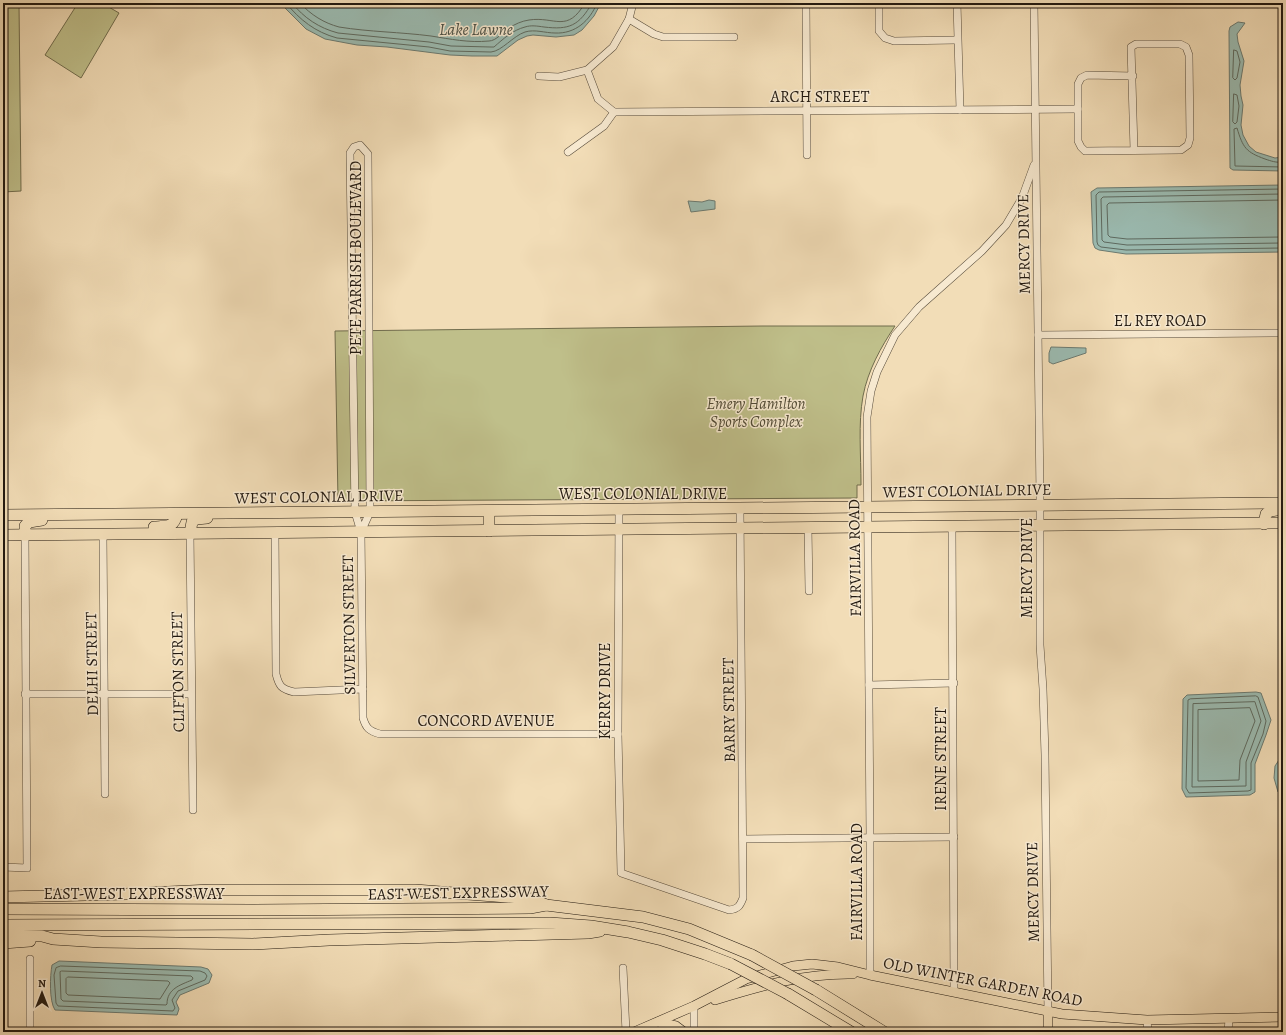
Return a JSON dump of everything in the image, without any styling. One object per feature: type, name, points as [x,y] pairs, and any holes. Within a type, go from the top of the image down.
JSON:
[{"type":"highway","name":"WEST COLONIAL DRIVE","points":[[3,515],[1283,503]]},
{"type":"highway","points":[[1264,524],[1266,514],[1270,511],[1283,509]]},
{"type":"highway","points":[[489,511],[489,531]]},
{"type":"highway","points":[[190,533],[190,525],[196,519],[229,518],[235,513]]},
{"type":"highway","points":[[25,535],[25,526],[29,522],[40,520],[67,520],[73,514]]},
{"type":"highway","points":[[141,534],[151,527],[172,525],[176,522],[177,514]]},
{"type":"highway","points":[[3,535],[1283,523]]},
{"type":"highway","points":[[3,897],[211,890],[415,890],[533,899],[546,905]]},
{"type":"highway","name":"EAST-WEST EXPRESSWAY","points":[[3,909],[268,910],[530,908],[546,905],[643,917],[689,929],[752,954],[816,990],[884,1032]]},
{"type":"highway","name":"EAST-WEST EXPRESSWAY","points":[[3,925],[550,923],[591,926],[628,932],[662,940],[731,964],[788,994],[851,1032]]},
{"type":"highway","points":[[3,943],[52,939],[100,942],[268,944],[329,940],[588,933],[608,929]]},
{"type":"highway","points":[[3,935],[42,936],[52,939]]},
{"type":"main road","name":"OLD WINTER GARDEN ROAD","points":[[634,1032],[694,1006],[746,979],[793,966],[812,964],[838,967],[1048,1012],[1104,1018],[1147,1020],[1283,1017]]},
{"type":"main road","name":"OLD WINTER GARDEN ROAD","points":[[694,1006],[760,986],[808,976],[870,974]]},
{"type":"main road","points":[[1048,1012],[1048,1032]]},
{"type":"main road","points":[[658,1022],[676,1026],[684,1032]]},
{"type":"street","points":[[539,76],[559,77],[588,70],[613,47],[629,19],[633,3]]},
{"type":"street","points":[[806,3],[807,155]]},
{"type":"street","points":[[879,3],[879,31],[885,38],[894,41],[957,40]]},
{"type":"street","points":[[957,3],[960,110]]},
{"type":"street","name":"MERCY DRIVE","points":[[1034,3],[1040,506],[1040,645],[1045,755],[1048,1012]]},
{"type":"street","points":[[629,19],[654,34],[663,37],[734,37]]},
{"type":"street","points":[[1133,76],[1087,76],[1081,78],[1078,84],[1078,142],[1085,151],[1181,150],[1188,145],[1190,138],[1189,55],[1186,47],[1180,44],[1136,44],[1131,47],[1133,76],[1134,150]]},
{"type":"street","points":[[568,152],[604,126],[614,112],[598,99],[588,70]]},
{"type":"street","name":"ARCH STREET","points":[[614,112],[1078,109]]},
{"type":"street","name":"PETE PARRISH BOULEVARD","points":[[360,145],[368,154],[370,512],[361,532],[355,512],[350,153],[354,147],[360,145]]},
{"type":"street","name":"FAIRVILLA ROAD","points":[[870,974],[867,418],[871,391],[877,372],[895,335],[919,306],[982,251],[1006,226],[1022,198],[1036,161]]},
{"type":"street","points":[[1022,198],[1025,195],[1036,194]]},
{"type":"street","name":"EL REY ROAD","points":[[1038,335],[1283,333]]},
{"type":"street","name":"KERRY DRIVE","points":[[618,509],[618,734],[621,873],[729,910],[737,909]]},
{"type":"street","name":"BARRY STREET","points":[[737,909],[743,898],[740,509]]},
{"type":"street","name":"IRENE STREET","points":[[952,526],[954,683],[954,991]]},
{"type":"street","points":[[808,528],[809,591]]},
{"type":"street","points":[[275,532],[276,674],[279,685],[285,690],[294,692],[363,690]]},
{"type":"street","name":"SILVERTON STREET","points":[[361,532],[363,718]]},
{"type":"street","name":"CLIFTON STREET","points":[[190,533],[193,810]]},
{"type":"street","name":"DELHI STREET","points":[[103,534],[105,794]]},
{"type":"street","points":[[3,868],[27,868],[25,535]]},
{"type":"street","points":[[869,685],[954,683]]},
{"type":"street","points":[[25,694],[191,694]]},
{"type":"street","name":"CONCORD AVENUE","points":[[363,718],[366,727],[370,731],[380,734],[618,734]]},
{"type":"street","points":[[743,839],[954,836]]},
{"type":"street","points":[[30,959],[30,1032]]},
{"type":"street","points":[[623,968],[626,1032]]},
{"type":"street","points":[[694,1006],[694,1032]]},
{"type":"street","points":[[1228,1032],[1229,1019]]},
{"type":"street","points":[[1147,1020],[1148,1032]]},
{"type":"green space","points":[[3,3],[19,3],[21,191],[3,192]]},
{"type":"green space","points":[[78,3],[102,3],[119,13],[81,78],[45,55]]},
{"type":"green space","name":"Emery Hamilton Sports Complex","points":[[895,326],[876,359],[865,386],[861,407],[860,429],[861,485],[857,485],[857,498],[338,501],[335,331]]},
{"type":"water","name":"Lake Lawne","points":[[280,3],[601,3],[594,16],[582,30],[574,35],[556,37],[533,35],[527,36],[518,40],[497,56],[472,56],[357,45],[325,39],[306,29]]},
{"type":"water","points":[[1238,22],[1245,23],[1237,34],[1244,61],[1240,85],[1243,105],[1241,125],[1243,135],[1249,146],[1256,152],[1275,158],[1283,157],[1283,171],[1233,170],[1230,168],[1229,31],[1230,27]]},
{"type":"water","points":[[1283,185],[1283,252],[1126,254],[1099,250],[1095,248],[1093,243],[1091,192],[1097,188]]},
{"type":"water","points":[[709,200],[715,201],[715,209],[691,212],[688,201],[702,202]]},
{"type":"water","points":[[1051,347],[1086,348],[1086,353],[1053,364],[1049,362]]},
{"type":"water","points":[[1261,693],[1271,720],[1255,764],[1255,792],[1250,795],[1186,797],[1182,789],[1183,699],[1187,695]]},
{"type":"water","points":[[1283,754],[1283,794],[1278,792],[1274,778],[1275,766]]},
{"type":"water","points":[[59,961],[201,967],[208,969],[212,975],[209,983],[180,995],[176,1002],[179,1009],[177,1015],[55,1010],[50,988],[51,975],[52,965]]}]
